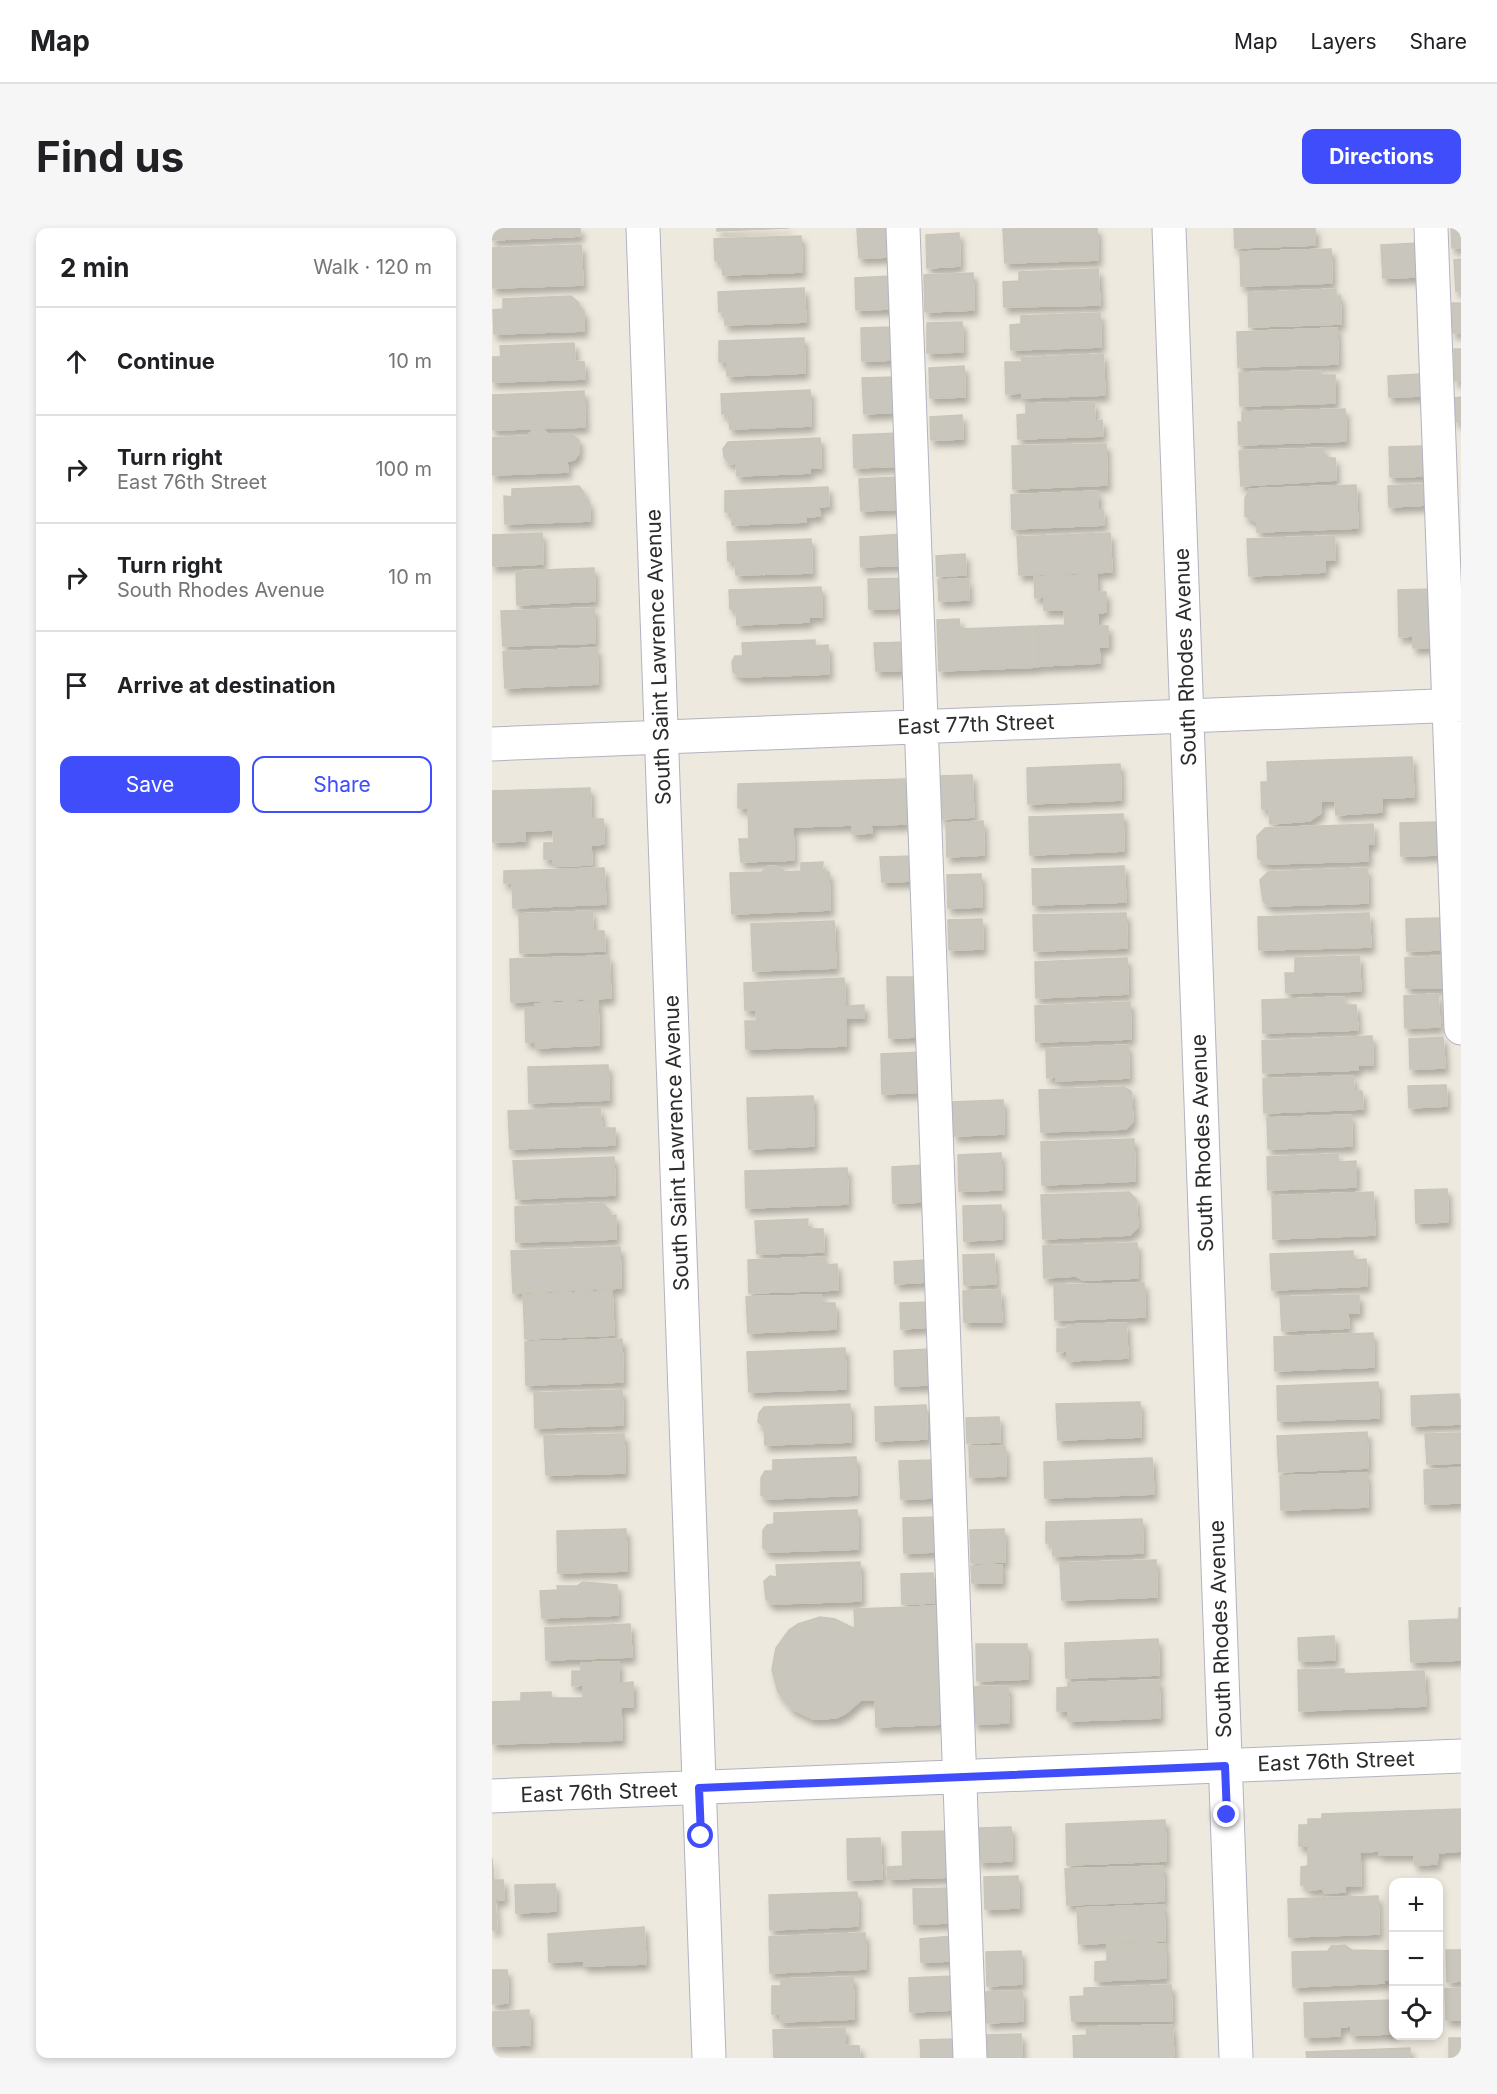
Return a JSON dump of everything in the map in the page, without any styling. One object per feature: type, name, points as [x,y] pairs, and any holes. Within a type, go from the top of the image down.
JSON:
[{"type":"street","name":"South Saint Lawrence Avenue","points":[[643,228],[709,2058]]},
{"type":"street","points":[[903,228],[970,2058]]},
{"type":"street","name":"South Rhodes Avenue","points":[[1169,228],[1236,2058]]},
{"type":"street","points":[[1431,228],[1455,705],[1461,1028]]},
{"type":"street","name":"East 77th Street","points":[[492,744],[1455,705]]},
{"type":"street","name":"East 76th Street","points":[[492,1796],[1461,1756]]},
{"type":"building","points":[[492,228],[580,228],[580,236],[492,240]]},
{"type":"building","points":[[717,228],[789,228],[717,231]]},
{"type":"building","points":[[891,228],[892,257],[859,258],[857,229]]},
{"type":"building","points":[[1097,228],[1098,260],[1005,263],[1003,229]]},
{"type":"building","points":[[1234,228],[1315,228],[1315,245],[1235,248]]},
{"type":"building","points":[[1451,228],[1461,228],[1461,248],[1452,248]]},
{"type":"building","points":[[959,233],[960,266],[927,268],[926,235]]},
{"type":"building","points":[[801,236],[802,272],[723,275],[721,261],[715,261],[714,239]]},
{"type":"building","points":[[1418,243],[1419,277],[1383,278],[1381,245]]},
{"type":"building","points":[[581,245],[583,285],[492,288],[492,248]]},
{"type":"building","points":[[1331,249],[1332,283],[1241,286],[1240,252]]},
{"type":"building","points":[[1461,259],[1461,291],[1456,291],[1454,260]]},
{"type":"building","points":[[1098,269],[1100,305],[1004,307],[1003,282],[1019,281],[1019,272]]},
{"type":"building","points":[[973,273],[974,310],[925,312],[924,275]]},
{"type":"building","points":[[891,276],[892,309],[856,310],[855,278]]},
{"type":"building","points":[[804,288],[806,322],[725,325],[725,312],[719,312],[718,292]]},
{"type":"building","points":[[1336,289],[1336,296],[1340,296],[1341,324],[1249,327],[1248,293]]},
{"type":"building","points":[[571,296],[579,303],[579,311],[584,311],[584,331],[494,334],[493,310],[503,309],[503,299]]},
{"type":"building","points":[[1452,303],[1461,303],[1461,333],[1453,333]]},
{"type":"building","points":[[1100,313],[1101,347],[1011,350],[1010,325],[1021,324],[1021,316]]},
{"type":"building","points":[[962,322],[963,352],[927,353],[927,323]]},
{"type":"building","points":[[895,327],[896,360],[862,361],[861,328]]},
{"type":"building","points":[[1337,328],[1338,364],[1238,367],[1237,332]]},
{"type":"building","points":[[804,338],[805,373],[727,376],[727,362],[719,362],[719,341]]},
{"type":"building","points":[[574,343],[575,361],[584,362],[585,379],[492,382],[492,357],[501,357],[500,346]]},
{"type":"building","points":[[1454,349],[1461,349],[1461,381],[1455,381]]},
{"type":"building","points":[[1103,354],[1105,395],[1022,398],[1022,393],[1006,394],[1005,362],[1022,362],[1021,358]]},
{"type":"building","points":[[964,366],[965,397],[930,398],[929,368]]},
{"type":"building","points":[[1321,371],[1322,375],[1335,375],[1335,403],[1240,406],[1239,373]]},
{"type":"building","points":[[1422,374],[1423,396],[1389,397],[1388,376]]},
{"type":"building","points":[[896,377],[898,412],[864,414],[862,378]]},
{"type":"building","points":[[810,390],[811,426],[730,429],[728,414],[722,414],[721,394]]},
{"type":"building","points":[[584,391],[585,427],[492,430],[492,395]]},
{"type":"building","points":[[1461,397],[1461,422],[1456,422],[1454,398]]},
{"type":"building","points":[[1094,402],[1095,421],[1102,420],[1103,436],[1018,439],[1017,415],[1026,414],[1026,404]]},
{"type":"building","points":[[1345,409],[1346,441],[1239,445],[1238,422],[1242,422],[1242,412]]},
{"type":"building","points":[[962,415],[963,439],[931,440],[930,417]]},
{"type":"building","points":[[543,430],[548,434],[572,434],[579,440],[579,453],[574,460],[567,461],[568,472],[492,475],[492,438],[528,436],[532,431]]},
{"type":"building","points":[[899,433],[901,466],[854,468],[853,435]]},
{"type":"building","points":[[820,438],[821,468],[810,468],[810,473],[737,476],[736,463],[730,464],[724,457],[723,449],[728,442]]},
{"type":"building","points":[[1106,444],[1107,485],[1013,489],[1012,446]]},
{"type":"building","points":[[1425,446],[1426,476],[1390,477],[1389,447]]},
{"type":"building","points":[[1324,448],[1324,458],[1335,458],[1336,480],[1241,486],[1239,451]]},
{"type":"building","points":[[901,477],[902,509],[861,511],[859,479]]},
{"type":"building","points":[[1426,484],[1427,505],[1389,507],[1388,486]]},
{"type":"building","points":[[1356,485],[1358,528],[1257,532],[1257,522],[1245,516],[1245,498],[1250,489]]},
{"type":"building","points":[[579,486],[584,493],[585,501],[589,501],[590,521],[505,524],[504,496],[512,497],[512,489]]},
{"type":"building","points":[[828,487],[829,506],[819,507],[820,516],[805,517],[806,522],[732,525],[732,512],[725,512],[725,491]]},
{"type":"building","points":[[1098,491],[1098,510],[1103,510],[1104,525],[1012,529],[1011,495]]},
{"type":"building","points":[[542,533],[543,564],[492,566],[492,535]]},
{"type":"building","points":[[1110,533],[1112,572],[1019,575],[1017,537]]},
{"type":"building","points":[[903,534],[904,565],[861,567],[860,537]]},
{"type":"building","points":[[1334,536],[1335,560],[1325,560],[1325,572],[1249,576],[1247,539]]},
{"type":"building","points":[[811,539],[812,573],[736,575],[735,561],[728,561],[727,542]]},
{"type":"building","points":[[965,554],[966,575],[937,576],[936,556]]},
{"type":"building","points":[[594,568],[595,601],[517,605],[516,571]]},
{"type":"building","points":[[1097,575],[1097,592],[1106,592],[1106,612],[1098,613],[1098,626],[1108,626],[1108,647],[1099,647],[1100,663],[1040,666],[1038,626],[1065,625],[1064,610],[1044,610],[1044,597],[1035,598],[1034,577]]},
{"type":"building","points":[[907,578],[908,608],[869,609],[868,579]]},
{"type":"building","points":[[968,579],[969,600],[939,601],[938,580]]},
{"type":"building","points":[[821,587],[822,617],[809,617],[809,622],[737,625],[736,609],[730,609],[729,590]]},
{"type":"building","points":[[1434,589],[1436,647],[1413,648],[1413,636],[1399,637],[1398,590]]},
{"type":"building","points":[[594,608],[595,643],[503,646],[501,611]]},
{"type":"building","points":[[959,619],[960,629],[1037,626],[1038,667],[939,671],[937,620]]},
{"type":"building","points":[[815,640],[815,646],[828,645],[829,674],[740,677],[733,672],[732,662],[735,656],[743,656],[742,643]]},
{"type":"building","points":[[911,642],[912,670],[876,671],[874,643]]},
{"type":"building","points":[[597,648],[598,684],[505,688],[503,652]]},
{"type":"building","points":[[1412,757],[1414,797],[1382,798],[1382,812],[1336,815],[1335,801],[1321,801],[1321,813],[1309,821],[1270,824],[1269,809],[1262,809],[1261,782],[1268,782],[1267,762]]},
{"type":"building","points":[[1120,764],[1121,800],[1028,804],[1027,768]]},
{"type":"building","points":[[972,775],[974,817],[941,819],[940,776]]},
{"type":"building","points":[[905,779],[907,824],[871,825],[872,833],[852,834],[852,825],[793,827],[794,860],[741,862],[739,839],[749,839],[748,808],[738,808],[738,784]]},
{"type":"building","points":[[590,788],[591,819],[603,819],[604,844],[591,845],[592,865],[554,866],[553,859],[544,859],[544,843],[554,843],[553,830],[525,831],[525,841],[492,842],[492,791]]},
{"type":"building","points":[[1123,814],[1124,851],[1030,855],[1029,817]]},
{"type":"building","points":[[983,821],[984,855],[947,857],[946,823]]},
{"type":"building","points":[[1437,822],[1439,855],[1401,856],[1400,823]]},
{"type":"building","points":[[1373,824],[1374,844],[1368,844],[1368,861],[1266,864],[1258,858],[1257,836],[1265,828]]},
{"type":"building","points":[[915,856],[915,881],[882,882],[880,857]]},
{"type":"building","points":[[823,862],[822,872],[829,872],[830,910],[732,914],[730,873],[762,872],[768,866],[780,867],[785,872],[801,871],[801,863]]},
{"type":"building","points":[[1124,866],[1126,902],[1033,905],[1032,869]]},
{"type":"building","points":[[604,868],[606,904],[513,908],[512,883],[504,883],[504,871]]},
{"type":"building","points":[[1367,868],[1368,903],[1269,906],[1263,901],[1260,880],[1268,872]]},
{"type":"building","points":[[981,874],[982,907],[948,908],[947,875]]},
{"type":"building","points":[[592,911],[593,931],[604,931],[605,951],[520,953],[519,914]]},
{"type":"building","points":[[1126,913],[1127,948],[1034,951],[1033,915]]},
{"type":"building","points":[[1369,913],[1371,947],[1259,950],[1258,917]]},
{"type":"building","points":[[1440,918],[1441,950],[1407,951],[1406,919]]},
{"type":"building","points":[[982,919],[983,949],[949,950],[948,920]]},
{"type":"building","points":[[834,921],[836,968],[753,971],[751,924]]},
{"type":"building","points":[[609,956],[611,998],[511,1002],[510,959]]},
{"type":"building","points":[[1359,956],[1361,991],[1286,993],[1285,973],[1295,973],[1295,958]]},
{"type":"building","points":[[1442,956],[1443,988],[1406,988],[1405,958]]},
{"type":"building","points":[[1127,958],[1128,994],[1036,998],[1035,962]]},
{"type":"building","points":[[887,977],[917,977],[919,1037],[889,1038]]},
{"type":"building","points":[[844,978],[845,1006],[864,1005],[864,1018],[846,1018],[846,1046],[746,1049],[745,1021],[757,1021],[756,1010],[745,1010],[744,983]]},
{"type":"building","points":[[1438,994],[1440,1027],[1405,1028],[1404,996]]},
{"type":"building","points":[[1344,997],[1344,1005],[1356,1005],[1358,1030],[1263,1033],[1262,1000]]},
{"type":"building","points":[[598,1001],[599,1045],[536,1048],[535,1042],[526,1042],[525,1008],[535,1008],[535,1004]]},
{"type":"building","points":[[1130,1002],[1131,1039],[1036,1042],[1035,1006]]},
{"type":"building","points":[[1372,1036],[1373,1065],[1358,1065],[1358,1070],[1263,1073],[1262,1041]]},
{"type":"building","points":[[1443,1037],[1445,1068],[1410,1069],[1409,1039]]},
{"type":"building","points":[[1128,1045],[1129,1078],[1056,1081],[1056,1077],[1047,1078],[1046,1049]]},
{"type":"building","points":[[922,1052],[924,1092],[882,1094],[881,1054]]},
{"type":"building","points":[[608,1065],[609,1100],[529,1103],[528,1067]]},
{"type":"building","points":[[1353,1076],[1354,1091],[1362,1091],[1363,1109],[1264,1113],[1263,1079]]},
{"type":"building","points":[[1446,1085],[1447,1106],[1409,1108],[1408,1086]]},
{"type":"building","points":[[1124,1087],[1131,1091],[1133,1121],[1126,1129],[1041,1132],[1039,1090]]},
{"type":"building","points":[[813,1096],[814,1146],[749,1149],[747,1098]]},
{"type":"building","points":[[1003,1100],[1004,1134],[954,1136],[952,1102]]},
{"type":"building","points":[[600,1108],[602,1128],[615,1128],[615,1145],[510,1149],[508,1111]]},
{"type":"building","points":[[1351,1115],[1352,1146],[1268,1149],[1267,1118]]},
{"type":"building","points":[[1134,1139],[1135,1181],[1042,1185],[1041,1142]]},
{"type":"building","points":[[1001,1153],[1002,1190],[959,1191],[958,1155]]},
{"type":"building","points":[[1338,1154],[1338,1162],[1356,1161],[1356,1187],[1268,1190],[1267,1157]]},
{"type":"building","points":[[614,1157],[615,1195],[516,1199],[513,1161]]},
{"type":"building","points":[[924,1165],[925,1202],[893,1203],[892,1167]]},
{"type":"building","points":[[847,1168],[848,1204],[746,1208],[745,1171]]},
{"type":"building","points":[[1447,1189],[1448,1222],[1416,1223],[1415,1190]]},
{"type":"building","points":[[1129,1192],[1136,1199],[1138,1227],[1130,1235],[1043,1239],[1041,1195]]},
{"type":"building","points":[[1373,1192],[1375,1235],[1273,1239],[1272,1196]]},
{"type":"building","points":[[603,1203],[609,1210],[609,1216],[616,1215],[616,1239],[516,1242],[515,1207]]},
{"type":"building","points":[[1001,1205],[1002,1239],[964,1241],[963,1206]]},
{"type":"building","points":[[808,1219],[807,1229],[823,1229],[824,1252],[757,1254],[755,1221]]},
{"type":"building","points":[[1137,1243],[1138,1278],[1083,1280],[1076,1276],[1044,1278],[1043,1246]]},
{"type":"building","points":[[620,1247],[621,1288],[513,1293],[511,1251]]},
{"type":"building","points":[[1353,1251],[1353,1260],[1366,1259],[1367,1286],[1272,1290],[1270,1254]]},
{"type":"building","points":[[994,1254],[996,1284],[964,1285],[963,1255]]},
{"type":"building","points":[[825,1257],[825,1265],[837,1264],[838,1290],[749,1293],[748,1260]]},
{"type":"building","points":[[926,1260],[927,1282],[895,1284],[894,1262]]},
{"type":"building","points":[[1144,1283],[1145,1317],[1055,1320],[1054,1285]]},
{"type":"building","points":[[1000,1290],[1002,1322],[964,1322],[963,1291]]},
{"type":"building","points":[[612,1291],[614,1335],[525,1339],[523,1295]]},
{"type":"building","points":[[821,1295],[822,1303],[835,1303],[836,1329],[748,1333],[746,1297]]},
{"type":"building","points":[[1359,1295],[1359,1313],[1348,1313],[1349,1328],[1282,1331],[1280,1297]]},
{"type":"building","points":[[931,1302],[931,1327],[901,1329],[900,1303]]},
{"type":"building","points":[[1126,1323],[1128,1358],[1067,1361],[1067,1351],[1057,1352],[1057,1329],[1067,1329],[1067,1325]]},
{"type":"building","points":[[1373,1333],[1374,1367],[1275,1371],[1274,1337]]},
{"type":"building","points":[[622,1339],[623,1382],[526,1385],[525,1342]]},
{"type":"building","points":[[845,1348],[846,1389],[749,1392],[747,1352]]},
{"type":"building","points":[[929,1349],[930,1385],[895,1386],[894,1351]]},
{"type":"building","points":[[1378,1382],[1379,1418],[1278,1421],[1277,1386]]},
{"type":"building","points":[[622,1390],[623,1425],[535,1428],[534,1393]]},
{"type":"building","points":[[1459,1394],[1460,1424],[1412,1426],[1411,1396]]},
{"type":"building","points":[[1140,1402],[1141,1437],[1058,1440],[1056,1404]]},
{"type":"building","points":[[850,1404],[851,1442],[765,1445],[764,1427],[758,1422],[759,1413],[764,1407]]},
{"type":"building","points":[[926,1405],[927,1439],[876,1441],[875,1407]]},
{"type":"building","points":[[999,1417],[1000,1442],[967,1443],[966,1418]]},
{"type":"building","points":[[1367,1432],[1368,1468],[1279,1472],[1277,1436]]},
{"type":"building","points":[[1461,1433],[1461,1463],[1427,1464],[1425,1434]]},
{"type":"building","points":[[624,1434],[625,1473],[546,1475],[544,1436]]},
{"type":"building","points":[[969,1446],[1005,1446],[1006,1476],[970,1477]]},
{"type":"building","points":[[856,1457],[857,1495],[768,1499],[761,1495],[761,1478],[765,1471],[773,1471],[773,1460]]},
{"type":"building","points":[[1152,1458],[1154,1494],[1045,1498],[1044,1462]]},
{"type":"building","points":[[935,1460],[937,1498],[901,1499],[899,1461]]},
{"type":"building","points":[[1461,1468],[1461,1503],[1425,1504],[1424,1470]]},
{"type":"building","points":[[1367,1473],[1368,1507],[1281,1510],[1280,1476]]},
{"type":"building","points":[[857,1510],[858,1549],[770,1552],[763,1548],[763,1530],[767,1525],[774,1524],[774,1513]]},
{"type":"building","points":[[937,1517],[938,1552],[904,1553],[903,1518]]},
{"type":"building","points":[[1142,1519],[1143,1553],[1053,1556],[1052,1543],[1046,1543],[1046,1522]]},
{"type":"building","points":[[626,1529],[627,1571],[558,1573],[557,1531]]},
{"type":"building","points":[[1004,1529],[1005,1562],[971,1563],[970,1530]]},
{"type":"building","points":[[1156,1560],[1157,1597],[1062,1600],[1060,1563]]},
{"type":"building","points":[[860,1562],[861,1601],[771,1604],[766,1599],[764,1581],[770,1576],[777,1577],[776,1565]]},
{"type":"building","points":[[1002,1565],[1002,1583],[972,1583],[971,1566]]},
{"type":"building","points":[[933,1573],[934,1603],[902,1604],[901,1574]]},
{"type":"building","points":[[583,1582],[617,1585],[618,1615],[542,1618],[540,1591],[558,1590],[557,1586],[577,1586]]},
{"type":"building","points":[[939,1606],[943,1724],[876,1727],[875,1700],[861,1700],[836,1718],[813,1719],[792,1709],[778,1692],[772,1670],[776,1648],[789,1630],[798,1624],[820,1617],[835,1619],[855,1629],[854,1609]]},
{"type":"building","points":[[1459,1608],[1461,1608],[1461,1660],[1411,1662],[1409,1621],[1459,1619]]},
{"type":"building","points":[[630,1624],[632,1657],[546,1660],[545,1628]]},
{"type":"building","points":[[1334,1636],[1335,1660],[1299,1661],[1298,1638]]},
{"type":"building","points":[[1158,1639],[1159,1675],[1066,1678],[1065,1643]]},
{"type":"building","points":[[976,1644],[1027,1644],[1028,1679],[977,1681]]},
{"type":"building","points":[[619,1662],[619,1683],[633,1682],[633,1707],[621,1707],[622,1740],[492,1744],[492,1702],[521,1701],[521,1693],[551,1692],[551,1698],[583,1698],[583,1685],[572,1686],[572,1671],[581,1671],[581,1663]]},
{"type":"building","points":[[1344,1669],[1344,1674],[1424,1671],[1426,1706],[1299,1711],[1298,1670]]},
{"type":"building","points":[[1159,1680],[1160,1718],[1068,1721],[1068,1711],[1057,1711],[1057,1688],[1068,1687],[1068,1683]]},
{"type":"building","points":[[1008,1686],[1009,1723],[974,1724],[973,1687]]},
{"type":"building","points":[[1461,1809],[1461,1851],[1438,1853],[1437,1864],[1415,1865],[1414,1855],[1379,1855],[1379,1851],[1360,1852],[1361,1886],[1345,1886],[1345,1892],[1324,1893],[1323,1889],[1307,1890],[1307,1885],[1301,1885],[1301,1867],[1308,1866],[1308,1846],[1299,1846],[1299,1825],[1308,1825],[1308,1819],[1322,1819],[1322,1814]]},
{"type":"building","points":[[1165,1820],[1166,1861],[1067,1865],[1066,1824]]},
{"type":"building","points":[[1011,1827],[1012,1861],[979,1862],[978,1828]]},
{"type":"building","points":[[951,1831],[953,1877],[888,1879],[887,1867],[903,1866],[902,1832]]},
{"type":"building","points":[[880,1838],[882,1879],[848,1880],[847,1839]]},
{"type":"building","points":[[492,1858],[494,1880],[503,1880],[504,1900],[495,1899],[497,1930],[492,1930]]},
{"type":"building","points":[[1163,1866],[1164,1901],[1067,1905],[1065,1869]]},
{"type":"building","points":[[1018,1876],[1019,1908],[985,1909],[984,1877]]},
{"type":"building","points":[[555,1884],[556,1911],[516,1913],[515,1885]]},
{"type":"building","points":[[950,1888],[951,1923],[914,1924],[913,1889]]},
{"type":"building","points":[[857,1892],[858,1926],[770,1930],[769,1895]]},
{"type":"building","points":[[1378,1896],[1379,1934],[1289,1937],[1288,1899]]},
{"type":"building","points":[[1164,1905],[1165,1941],[1079,1944],[1077,1908]]},
{"type":"building","points":[[644,1927],[646,1964],[584,1966],[584,1961],[549,1962],[548,1934]]},
{"type":"building","points":[[865,1933],[866,1969],[770,1973],[769,1937]]},
{"type":"building","points":[[952,1936],[953,1961],[921,1962],[920,1939]]},
{"type":"building","points":[[1165,1944],[1166,1978],[1095,1981],[1095,1962],[1107,1961],[1107,1945]]},
{"type":"building","points":[[1345,1945],[1352,1950],[1389,1951],[1389,1980],[1384,1980],[1384,1983],[1293,1987],[1292,1952],[1328,1951],[1331,1946]]},
{"type":"building","points":[[1446,1950],[1461,1950],[1461,1981],[1447,1982]]},
{"type":"building","points":[[1021,1951],[1022,1984],[987,1986],[986,1952]]},
{"type":"building","points":[[492,1970],[507,1970],[508,2003],[492,2004]]},
{"type":"building","points":[[953,1976],[954,2010],[910,2012],[909,1978]]},
{"type":"building","points":[[853,1977],[854,2019],[780,2022],[780,2014],[772,2014],[772,1986],[781,1986],[781,1979]]},
{"type":"building","points":[[1171,1985],[1172,2021],[1072,2021],[1070,1997],[1084,1996],[1084,1988]]},
{"type":"building","points":[[1461,1988],[1461,2020],[1446,2020],[1445,1989]]},
{"type":"building","points":[[1022,1991],[1023,2021],[987,2023],[985,1992]]},
{"type":"building","points":[[1389,2000],[1389,2034],[1351,2035],[1351,2026],[1340,2027],[1340,2036],[1305,2037],[1304,2003]]},
{"type":"building","points":[[529,2010],[530,2045],[492,2046],[492,2012]]},
{"type":"building","points":[[1172,2025],[1174,2058],[1074,2058],[1073,2036],[1087,2035],[1086,2027]]},
{"type":"building","points":[[845,2028],[845,2045],[859,2046],[860,2058],[774,2058],[773,2030]]},
{"type":"building","points":[[1021,2034],[1022,2058],[988,2058],[987,2035]]},
{"type":"building","points":[[1449,2038],[1461,2038],[1461,2058],[1449,2058]]},
{"type":"building","points":[[956,2039],[956,2058],[921,2058],[920,2040]]},
{"type":"building","points":[[1410,2048],[1410,2058],[1307,2058],[1306,2052]]},
{"type":"route","points":[[701,1836],[699,1788],[1225,1766],[1227,1815]]}]
